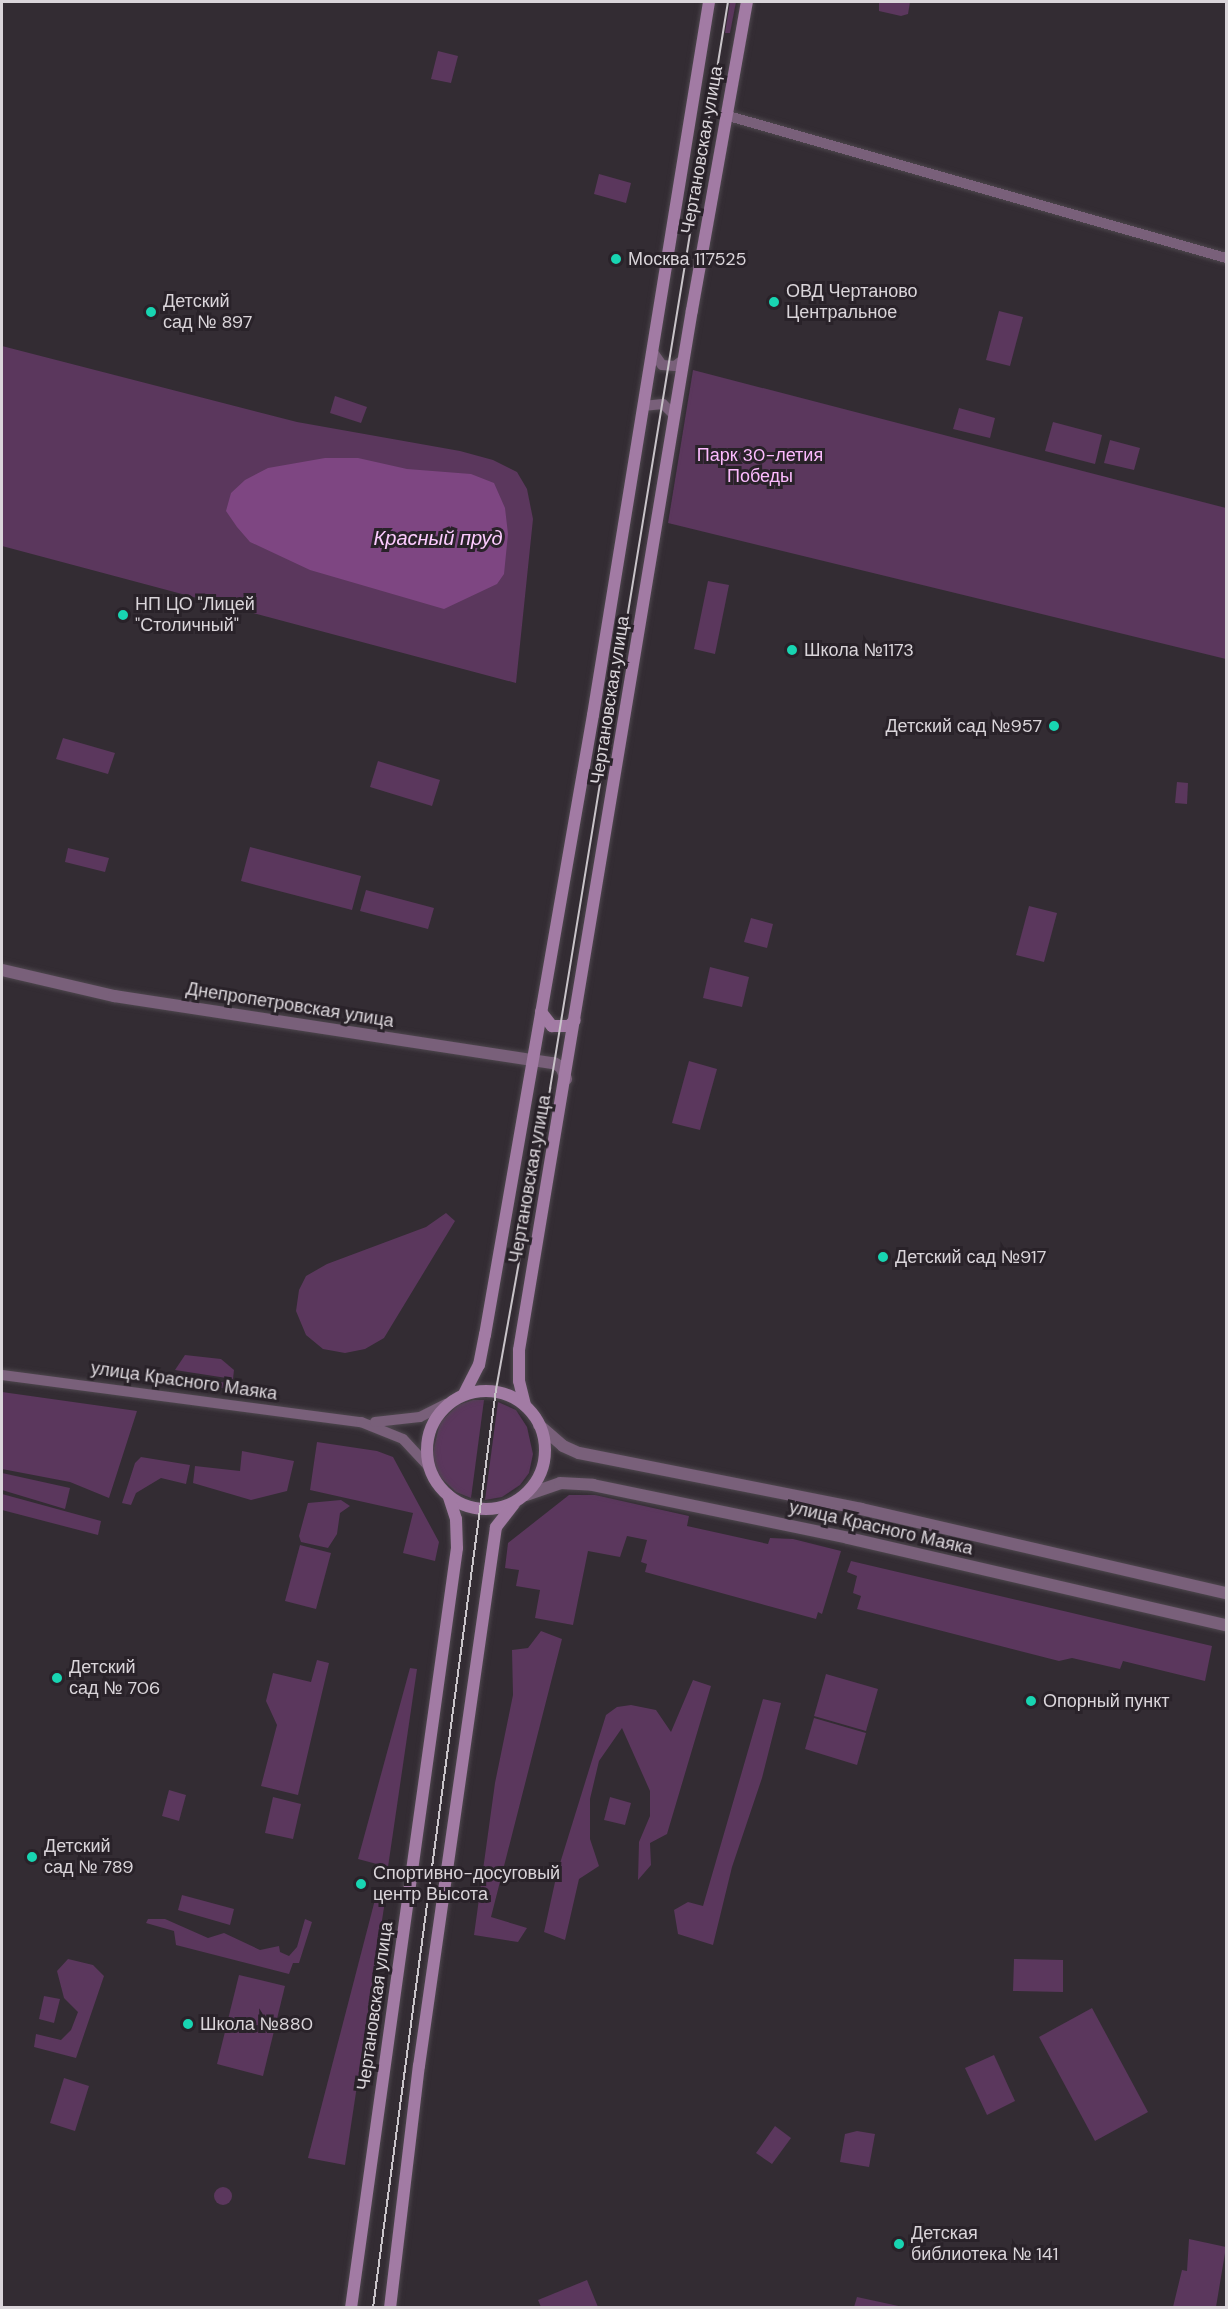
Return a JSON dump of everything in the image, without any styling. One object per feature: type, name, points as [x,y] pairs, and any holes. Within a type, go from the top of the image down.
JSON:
[{"type":"main road","name":"Чертановская улица","points":[[464,1394],[484,1344],[653,352],[709,2]]},
{"type":"main road","name":"Чертановская улица","points":[[390,2307],[420,2055],[496,1527],[514,1504],[526,1495],[542,1467],[544,1440],[539,1425],[525,1405],[519,1381],[519,1350],[566,1079],[684,358],[747,2]]},
{"type":"main road","points":[[541,1012],[552,1026],[569,1026],[575,1020]]},
{"type":"main road","name":"Чертановская улица","points":[[351,2307],[457,1548],[456,1519],[448,1495],[429,1467],[428,1433],[446,1404],[464,1394],[496,1390],[525,1405]]},
{"type":"main road","name":"Чертановская улица","points":[[448,1495],[480,1509],[514,1504]]},
{"type":"street","points":[[726,115],[1227,258]]},
{"type":"street","points":[[653,352],[663,365],[675,366],[684,358]]},
{"type":"street","points":[[643,406],[663,404],[675,416]]},
{"type":"street","name":"Днепропетровская улица","points":[[2,970],[114,996],[554,1063],[561,1067],[566,1079]]},
{"type":"street","name":"улица Красного Маяка","points":[[2,1375],[361,1422],[420,1417],[446,1404]]},
{"type":"street","name":"улица Красного Маяка","points":[[361,1422],[403,1438],[429,1467]]},
{"type":"street","name":"улица Красного Маяка","points":[[539,1425],[563,1446],[579,1453],[861,1509],[1227,1593]]},
{"type":"street","name":"улица Красного Маяка","points":[[526,1495],[560,1484],[593,1485],[848,1538],[1227,1625]]},
{"type":"green space","points":[[730,2],[736,2],[730,33],[725,33]]},
{"type":"green space","points":[[879,2],[910,2],[908,14],[901,16],[879,11]]},
{"type":"green space","points":[[438,51],[458,56],[451,83],[431,79]]},
{"type":"green space","points":[[599,174],[631,183],[626,203],[594,194]]},
{"type":"green space","points":[[999,311],[1023,317],[1010,366],[986,360]]},
{"type":"green space","points":[[2,346],[297,422],[460,451],[493,460],[517,472],[527,489],[533,519],[516,683],[2,546]]},
{"type":"green space","name":"Парк 30-летия Победы","points":[[693,370],[1226,508],[1226,659],[668,523]]},
{"type":"green space","points":[[335,396],[367,407],[361,423],[330,413]]},
{"type":"green space","points":[[959,408],[995,418],[990,438],[953,429]]},
{"type":"green space","points":[[1053,422],[1102,435],[1095,464],[1045,451]]},
{"type":"green space","points":[[1110,440],[1140,448],[1134,470],[1104,463]]},
{"type":"green space","points":[[708,581],[729,585],[715,654],[694,649]]},
{"type":"green space","points":[[63,738],[115,753],[108,774],[56,759]]},
{"type":"green space","points":[[378,761],[440,780],[432,806],[370,787]]},
{"type":"green space","points":[[1177,782],[1188,783],[1187,804],[1175,803]]},
{"type":"green space","points":[[250,847],[361,876],[352,910],[241,881]]},
{"type":"green space","points":[[68,848],[109,858],[105,872],[65,862]]},
{"type":"green space","points":[[366,890],[434,908],[428,929],[360,911]]},
{"type":"green space","points":[[1029,906],[1057,913],[1044,962],[1016,955]]},
{"type":"green space","points":[[751,918],[773,924],[767,948],[744,942]]},
{"type":"green space","points":[[710,967],[749,977],[742,1007],[703,998]]},
{"type":"green space","points":[[689,1061],[717,1069],[700,1130],[672,1123]]},
{"type":"green space","points":[[446,1213],[455,1221],[384,1338],[365,1349],[345,1353],[323,1349],[306,1335],[296,1311],[299,1290],[306,1276],[327,1264],[426,1227]]},
{"type":"green space","points":[[185,1355],[221,1359],[234,1370],[233,1379],[175,1370]]},
{"type":"green space","points":[[175,1375],[234,1384],[229,1389],[178,1382]]},
{"type":"green space","points":[[2,1392],[137,1411],[109,1498],[70,1482],[2,1469]]},
{"type":"green space","points":[[473,1400],[484,1400],[471,1498],[456,1492],[438,1475],[432,1456],[440,1422],[458,1405]]},
{"type":"green space","points":[[498,1402],[516,1410],[527,1427],[533,1454],[529,1473],[520,1485],[502,1497],[485,1500]]},
{"type":"green space","points":[[317,1442],[377,1451],[393,1457],[439,1542],[435,1561],[403,1553],[413,1513],[310,1490]]},
{"type":"green space","points":[[242,1451],[294,1461],[287,1491],[251,1500],[193,1483],[195,1466],[240,1471]]},
{"type":"green space","points":[[141,1457],[190,1465],[186,1484],[161,1478],[136,1493],[131,1505],[122,1503],[135,1463]]},
{"type":"green space","points":[[2,1473],[70,1488],[65,1509],[2,1490]]},
{"type":"green space","points":[[2,1494],[101,1521],[98,1535],[2,1510]]},
{"type":"green space","points":[[569,1495],[595,1495],[689,1516],[687,1526],[768,1544],[770,1538],[793,1539],[841,1551],[822,1614],[818,1612],[816,1619],[645,1572],[647,1564],[641,1562],[647,1540],[627,1536],[620,1557],[588,1551],[573,1625],[535,1618],[540,1590],[516,1586],[519,1570],[505,1568],[508,1543]]},
{"type":"green space","points":[[341,1500],[350,1506],[340,1513],[337,1534],[328,1548],[301,1542],[299,1536],[308,1503]]},
{"type":"green space","points":[[300,1545],[331,1553],[316,1609],[285,1601]]},
{"type":"green space","points":[[851,1561],[1212,1646],[1205,1681],[1123,1661],[1120,1669],[1072,1658],[1059,1661],[857,1609],[861,1596],[853,1593],[857,1576],[847,1572]]},
{"type":"green space","points":[[541,1631],[562,1639],[491,1917],[527,1928],[518,1942],[474,1935],[495,1783],[513,1695],[512,1650],[528,1648]]},
{"type":"green space","points":[[317,1660],[329,1663],[298,1795],[261,1786],[277,1725],[266,1701],[273,1673],[311,1682]]},
{"type":"green space","points":[[410,1668],[417,1669],[388,1867],[358,1859]]},
{"type":"green space","points":[[826,1674],[878,1689],[866,1731],[814,1716]]},
{"type":"green space","points":[[693,1680],[711,1686],[667,1834],[650,1843],[651,1865],[638,1880],[639,1842],[650,1816],[650,1791],[622,1728],[599,1761],[590,1799],[590,1839],[599,1866],[579,1879],[565,1940],[544,1932],[557,1873],[606,1715],[617,1707],[631,1705],[656,1710],[671,1732]]},
{"type":"green space","points":[[763,1699],[781,1703],[762,1778],[732,1867],[713,1945],[678,1934],[674,1910],[688,1902],[703,1906]]},
{"type":"green space","points":[[814,1718],[866,1733],[857,1765],[805,1749]]},
{"type":"green space","points":[[169,1790],[186,1795],[179,1821],[162,1816]]},
{"type":"green space","points":[[273,1797],[301,1804],[293,1839],[265,1833]]},
{"type":"green space","points":[[610,1797],[631,1803],[625,1825],[604,1820]]},
{"type":"green space","points":[[377,1892],[386,1894],[345,2165],[308,2158]]},
{"type":"green space","points":[[182,1895],[234,1909],[230,1925],[178,1910]]},
{"type":"green space","points":[[148,1919],[165,1919],[208,1938],[224,1933],[260,1950],[279,1946],[280,1952],[289,1956],[297,1947],[305,1919],[312,1922],[299,1963],[293,1963],[289,1974],[176,1945],[174,1931],[146,1923]]},
{"type":"green space","points":[[68,1959],[93,1965],[104,1976],[76,2058],[34,2047],[36,2034],[61,2040],[71,2030],[78,2012],[64,1998],[57,1971]]},
{"type":"green space","points":[[1014,1959],[1063,1960],[1063,1992],[1013,1991]]},
{"type":"green space","points":[[239,1975],[285,1986],[263,2076],[217,2064]]},
{"type":"green space","points":[[44,1996],[60,1999],[54,2023],[39,2019]]},
{"type":"green space","points":[[1092,2008],[1148,2112],[1095,2141],[1039,2037]]},
{"type":"green space","points":[[994,2055],[1015,2101],[987,2115],[965,2068]]},
{"type":"green space","points":[[64,2078],[89,2086],[75,2131],[50,2123]]},
{"type":"green space","points":[[775,2126],[791,2138],[772,2164],[756,2153]]},
{"type":"green space","points":[[857,2131],[875,2134],[869,2167],[840,2162],[845,2134]]},
{"type":"green space","points":[[223,2187],[230,2189],[232,2196],[230,2203],[223,2205],[216,2203],[214,2196],[216,2189]]},
{"type":"green space","points":[[1189,2239],[1226,2247],[1216,2307],[1173,2307],[1182,2270],[1187,2271]]},
{"type":"green space","points":[[587,2280],[598,2307],[541,2307],[538,2300]]},
{"type":"green space","points":[[857,2297],[903,2307],[854,2307]]},
{"type":"water","name":"Красный пруд","points":[[325,458],[358,458],[407,469],[471,474],[494,483],[505,508],[508,534],[504,574],[497,584],[444,609],[310,570],[250,542],[226,511],[231,493],[245,480],[268,468]]},
{"type":"tram line","points":[[373,2308],[496,1390],[550,1089],[728,2]]},
{"type":"place","name":"Москва 117525","points":[[616,259]]},
{"type":"place","name":"ОВД Чертаново Центральное","points":[[774,302]]},
{"type":"place","name":"Детский сад № 897","points":[[151,312]]},
{"type":"place","name":"НП ЦО \"Лицей \"Столичный\"","points":[[123,615]]},
{"type":"place","name":"Школа №1173","points":[[792,650]]},
{"type":"place","name":"Детский сад №957","points":[[1054,726]]},
{"type":"place","name":"Детский сад №917","points":[[883,1257]]},
{"type":"place","name":"Детский сад № 706","points":[[57,1678]]},
{"type":"place","name":"Опорный пункт","points":[[1031,1701]]},
{"type":"place","name":"Детский сад № 789","points":[[32,1857]]},
{"type":"place","name":"Спортивно-досуговый центр Высота","points":[[361,1884]]},
{"type":"place","name":"Школа №880","points":[[188,2024]]},
{"type":"place","name":"Детская библиотека № 141","points":[[899,2244]]}]
